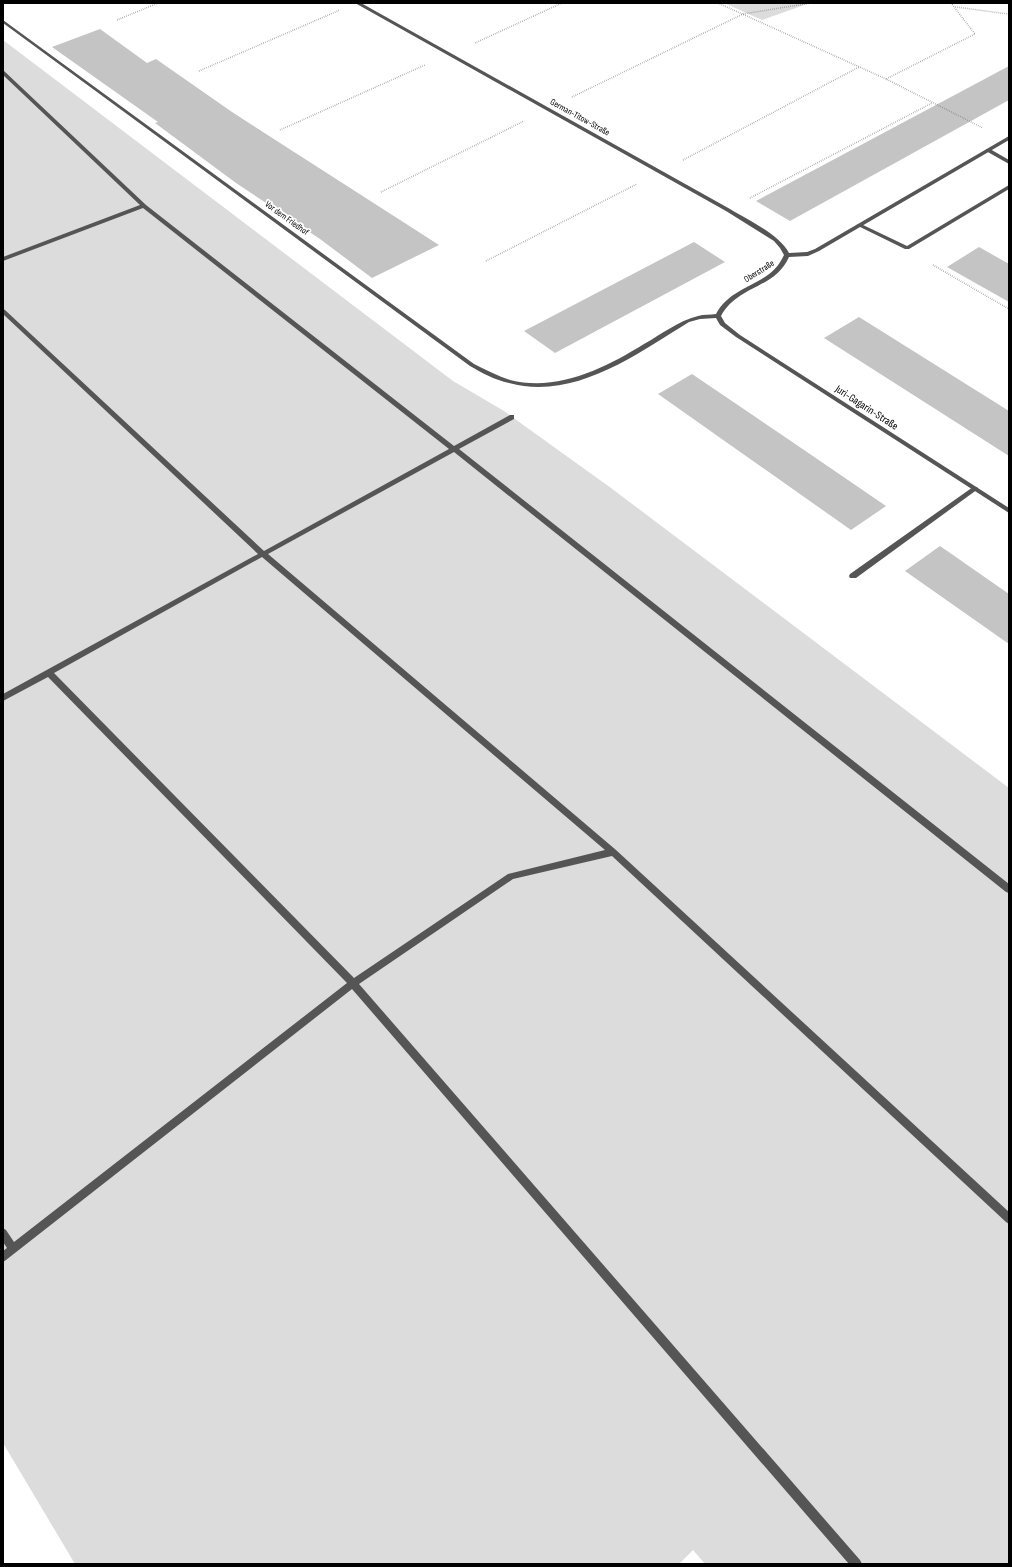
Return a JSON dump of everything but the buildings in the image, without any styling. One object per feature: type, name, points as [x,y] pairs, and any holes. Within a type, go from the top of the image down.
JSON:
[{"type":"street","name":"German-Titow-Straße","points":[[357,3],[728,210],[776,240],[783,247],[787,255]]},
{"type":"street","name":"Vor dem Friedhof","points":[[3,21],[472,365],[492,376],[512,382],[556,384],[578,379],[617,362],[687,321],[700,317],[718,316]]},
{"type":"street","points":[[3,72],[144,206],[454,449],[1009,889]]},
{"type":"street","name":"Oberstraße","points":[[718,316],[721,307],[730,299],[778,271],[785,263],[787,255],[808,254],[1008,139]]},
{"type":"street","points":[[988,150],[1007,162]]},
{"type":"street","points":[[859,225],[907,248],[1009,187]]},
{"type":"street","points":[[3,259],[144,206]]},
{"type":"street","points":[[3,311],[263,554],[613,852],[1009,1219]]},
{"type":"street","name":"Juri-Gagarin-Straße","points":[[718,316],[722,324],[738,336],[975,489],[1008,508]]},
{"type":"street","points":[[3,698],[512,417]]},
{"type":"street","points":[[853,576],[975,489]]},
{"type":"street","points":[[49,673],[353,983],[856,1564]]},
{"type":"street","points":[[3,1257],[353,983],[511,876],[613,852]]},
{"type":"street","points":[[3,1233],[13,1249]]},
{"type":"path","points":[[117,20],[158,3]]},
{"type":"path","points":[[280,130],[562,3]]},
{"type":"path","points":[[718,3],[886,79],[1008,139]]},
{"type":"path","points":[[743,14],[811,3]]},
{"type":"path","points":[[886,79],[975,34],[951,3]]},
{"type":"path","points":[[954,7],[1009,14]]},
{"type":"path","points":[[199,71],[342,9]]},
{"type":"path","points":[[728,210],[932,102]]},
{"type":"path","points":[[933,265],[1009,309]]},
{"type":"shaded area","points":[[724,3],[810,3],[762,20]]},
{"type":"shaded area","points":[[3,40],[453,381],[504,411],[611,488],[1009,788],[1009,1564],[705,1564],[693,1550],[679,1564],[75,1564],[3,1443]]}]
